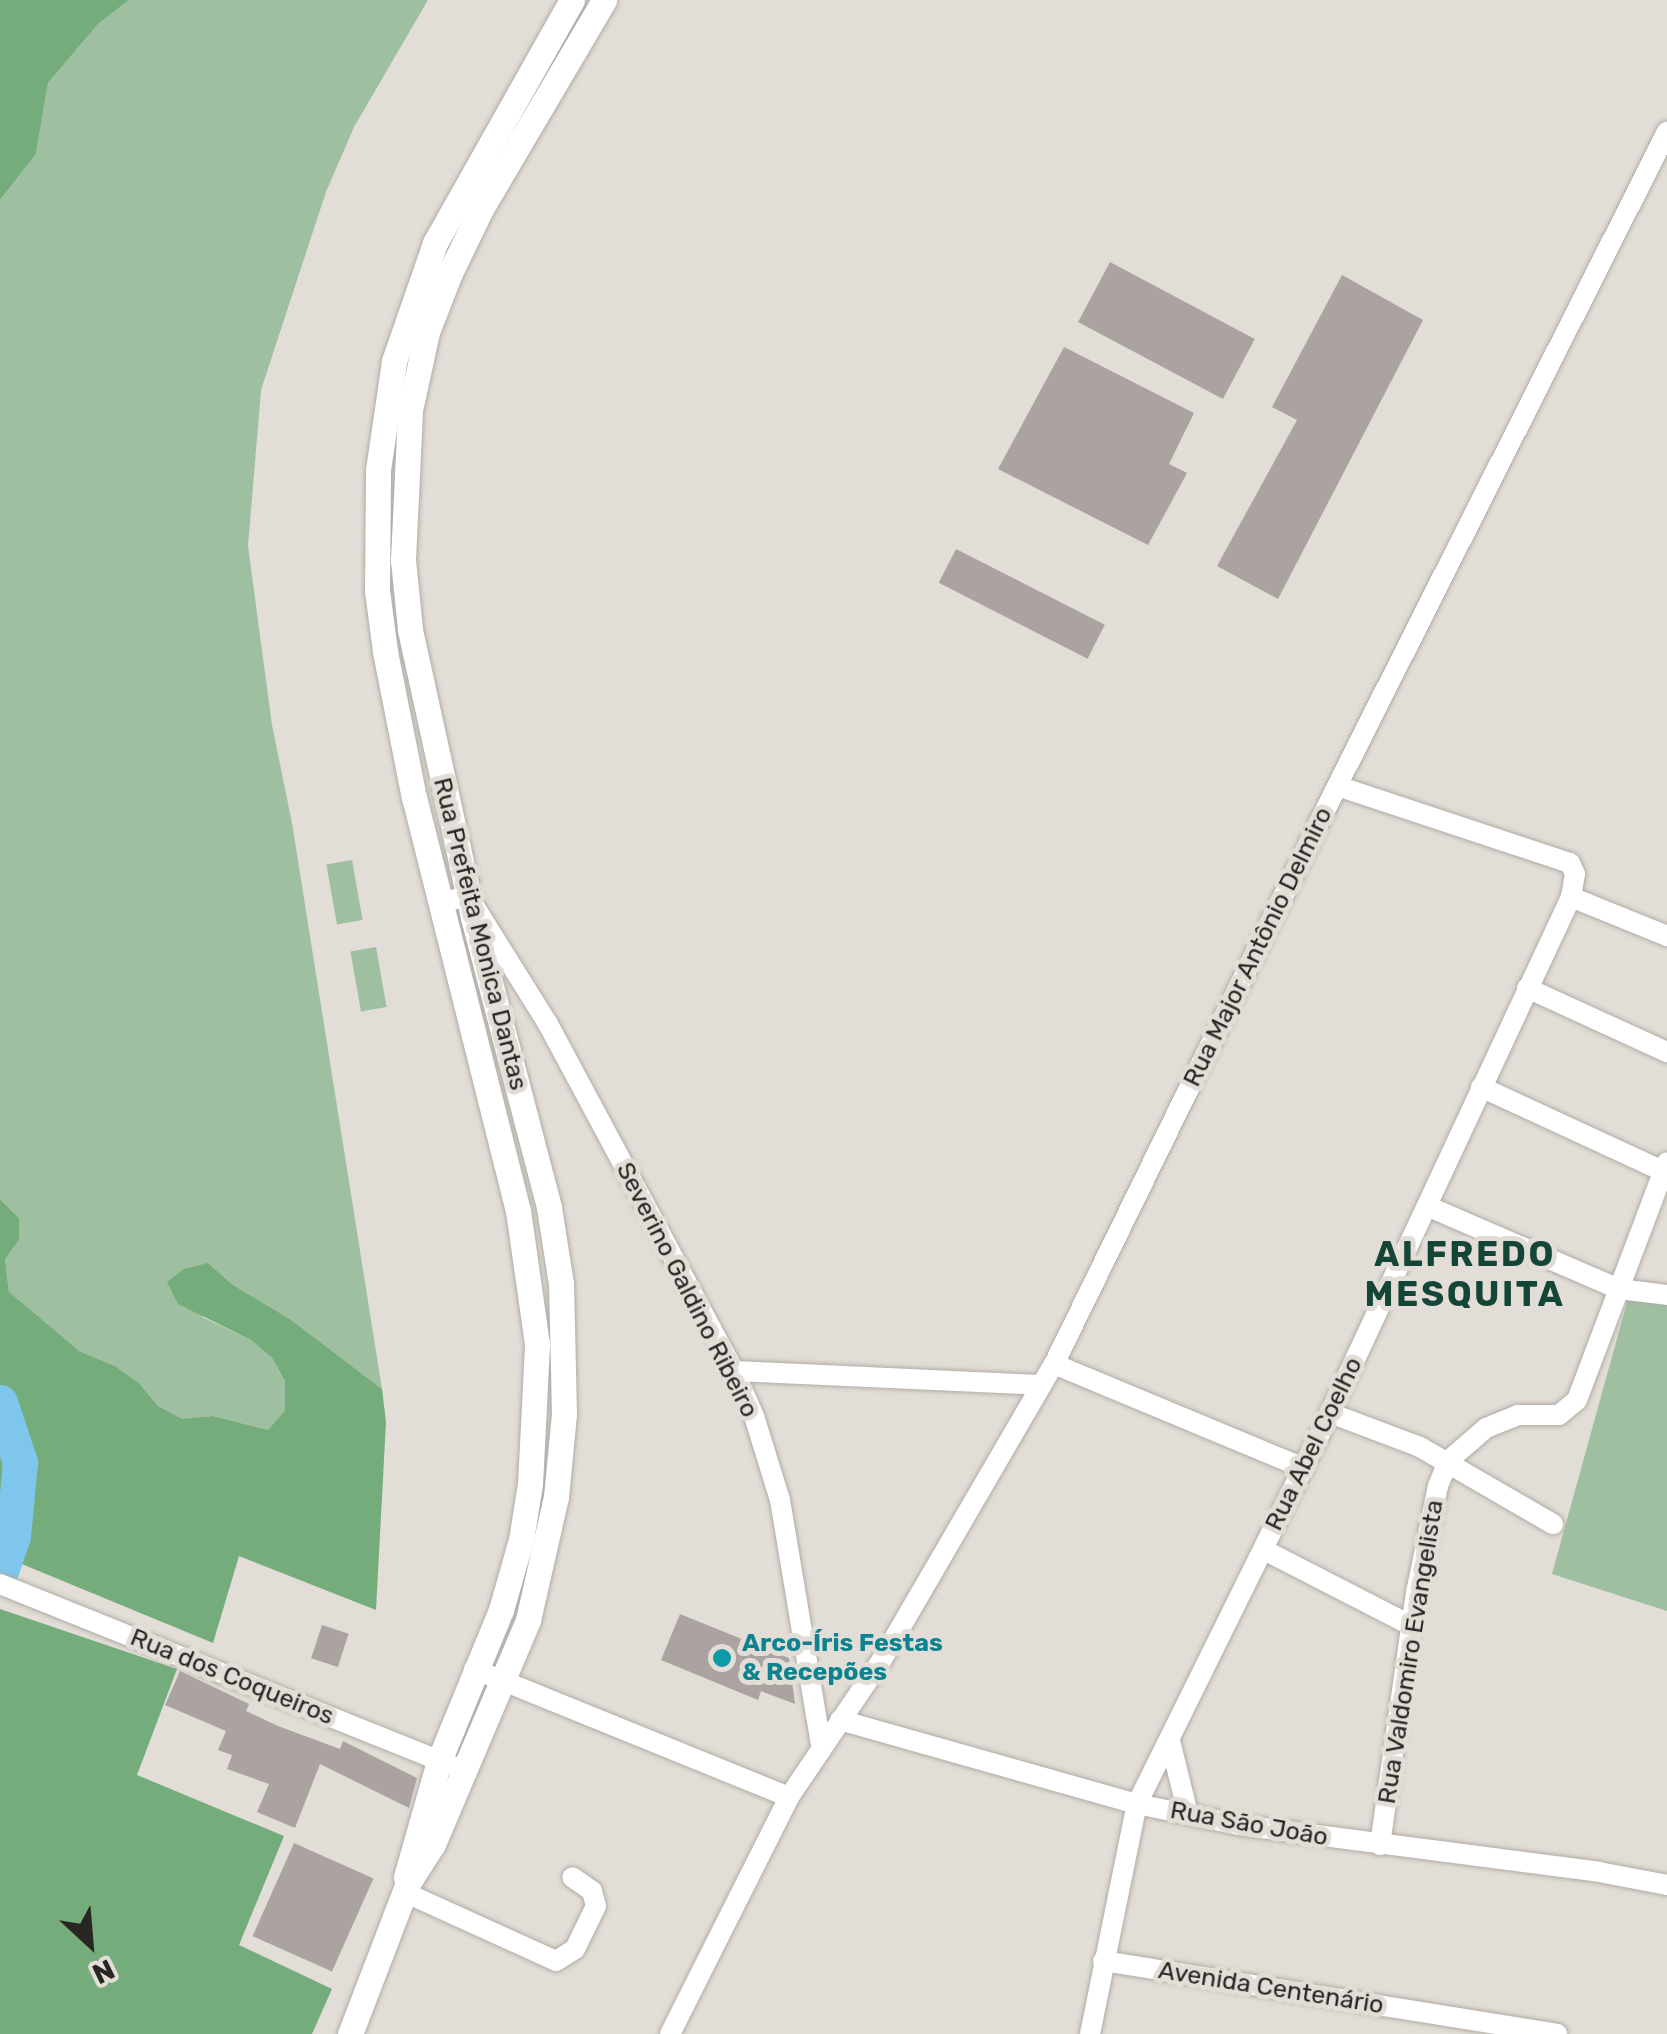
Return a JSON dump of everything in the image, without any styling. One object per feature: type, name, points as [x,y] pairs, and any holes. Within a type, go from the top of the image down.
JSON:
[{"type":"main road","name":"Rua Prefeita Monica Dantas","points":[[451,1765],[474,1669],[502,1610],[521,1540],[530,1484],[537,1344],[518,1210],[414,798],[377,590],[375,524],[385,413],[402,333],[435,242],[572,0]]},
{"type":"main road","name":"Rua Prefeita Monica Dantas","points":[[350,2034],[406,1888],[407,1864],[451,1765],[501,1680],[528,1620],[556,1497],[566,1345],[549,1207],[468,896],[410,629],[403,560],[410,410],[427,332],[450,273],[481,209],[604,0]]},
{"type":"street","name":"Rua Major Antônio Delmiro","points":[[670,2034],[789,1797],[881,1661],[1054,1364],[1337,786],[1667,132]]},
{"type":"street","name":"Rua Abel Coelho","points":[[1090,2034],[1137,1804],[1304,1468],[1571,897],[1573,866],[1337,786]]},
{"type":"street","points":[[441,903],[468,896]]},
{"type":"street","name":"Severino Galdino Ribeiro","points":[[468,896],[548,1024],[754,1416],[780,1500],[821,1746]]},
{"type":"street","points":[[1571,897],[1667,936]]},
{"type":"street","points":[[1527,988],[1667,1052]]},
{"type":"street","points":[[1448,1461],[1500,1420],[1518,1415],[1552,1416],[1570,1409],[1580,1393],[1665,1166],[1482,1087]]},
{"type":"street","points":[[1427,1206],[1619,1289],[1667,1296]]},
{"type":"street","points":[[1054,1364],[1304,1468]]},
{"type":"street","points":[[734,1372],[1041,1385]]},
{"type":"street","points":[[1330,1413],[1448,1461],[1552,1524]]},
{"type":"street","name":"Rua Valdomiro Evangelista","points":[[1380,1845],[1429,1513],[1448,1461]]},
{"type":"street","points":[[1264,1550],[1412,1626]]},
{"type":"street","name":"Rua dos Coqueiros","points":[[0,1584],[451,1765]]},
{"type":"street","points":[[474,1669],[789,1797]]},
{"type":"street","name":"Rua São João","points":[[840,1720],[1137,1804],[1380,1845],[1599,1872],[1667,1886]]},
{"type":"street","points":[[1170,1741],[1188,1814]]},
{"type":"street","points":[[406,1888],[556,1961],[574,1949],[596,1906],[592,1891],[572,1877]]},
{"type":"street","name":"Avenida Centenário","points":[[1103,1961],[1558,2034]]},
{"type":"green space","points":[[0,0],[129,0],[98,24],[48,83],[36,154],[0,200]]},
{"type":"green space","points":[[129,0],[428,0],[354,127],[326,192],[261,390],[248,546],[272,725],[292,823],[382,1389],[290,1319],[233,1285],[208,1263],[202,1317],[251,1340],[272,1358],[285,1381],[285,1410],[268,1430],[213,1416],[182,1420],[158,1406],[139,1383],[115,1366],[79,1351],[9,1292],[5,1259],[19,1240],[19,1218],[0,1199],[0,200],[36,154],[48,83],[98,24]]},
{"type":"green space","points":[[352,860],[363,920],[337,925],[326,865]]},
{"type":"green space","points":[[376,947],[387,1007],[361,1012],[350,952]]},
{"type":"green space","points":[[0,1199],[19,1218],[19,1240],[5,1259],[9,1292],[79,1351],[115,1366],[139,1383],[158,1406],[182,1419],[213,1416],[268,1430],[285,1410],[285,1381],[272,1358],[251,1340],[178,1304],[167,1282],[184,1269],[208,1263],[233,1285],[290,1319],[382,1389],[386,1422],[376,1610],[239,1556],[213,1643],[0,1555]]},
{"type":"green space","points":[[1629,1295],[1667,1301],[1667,1611],[1552,1574]]},
{"type":"green space","points":[[0,1609],[177,1669],[137,1775],[284,1836],[239,1945],[332,1989],[312,2034],[0,2034]]},
{"type":"building","points":[[1110,262],[1255,339],[1223,399],[1078,322]]},
{"type":"building","points":[[1342,275],[1423,320],[1278,599],[1217,566],[1297,420],[1272,407]]},
{"type":"building","points":[[1064,347],[1194,413],[1169,464],[1187,473],[1148,545],[998,469]]},
{"type":"building","points":[[956,549],[1105,625],[1088,659],[939,583]]},
{"type":"building","points":[[680,1614],[789,1658],[795,1704],[761,1691],[758,1700],[661,1660]]},
{"type":"building","points":[[322,1625],[349,1634],[338,1667],[311,1658]]},
{"type":"building","points":[[180,1671],[249,1704],[246,1711],[278,1726],[340,1749],[343,1741],[417,1778],[409,1808],[320,1764],[295,1828],[257,1812],[269,1784],[227,1769],[232,1755],[218,1750],[226,1731],[165,1705]]},
{"type":"building","points":[[294,1843],[373,1878],[332,1972],[253,1936]]},
{"type":"waterway","points":[[0,1402],[20,1462],[13,1536],[0,1574]]},
{"type":"place","name":"Arco-Íris Festas & Recepões","points":[[722,1658]]},
{"type":"district","name":"ALFREDO MESQUITA","points":[[1465,1274]]}]
